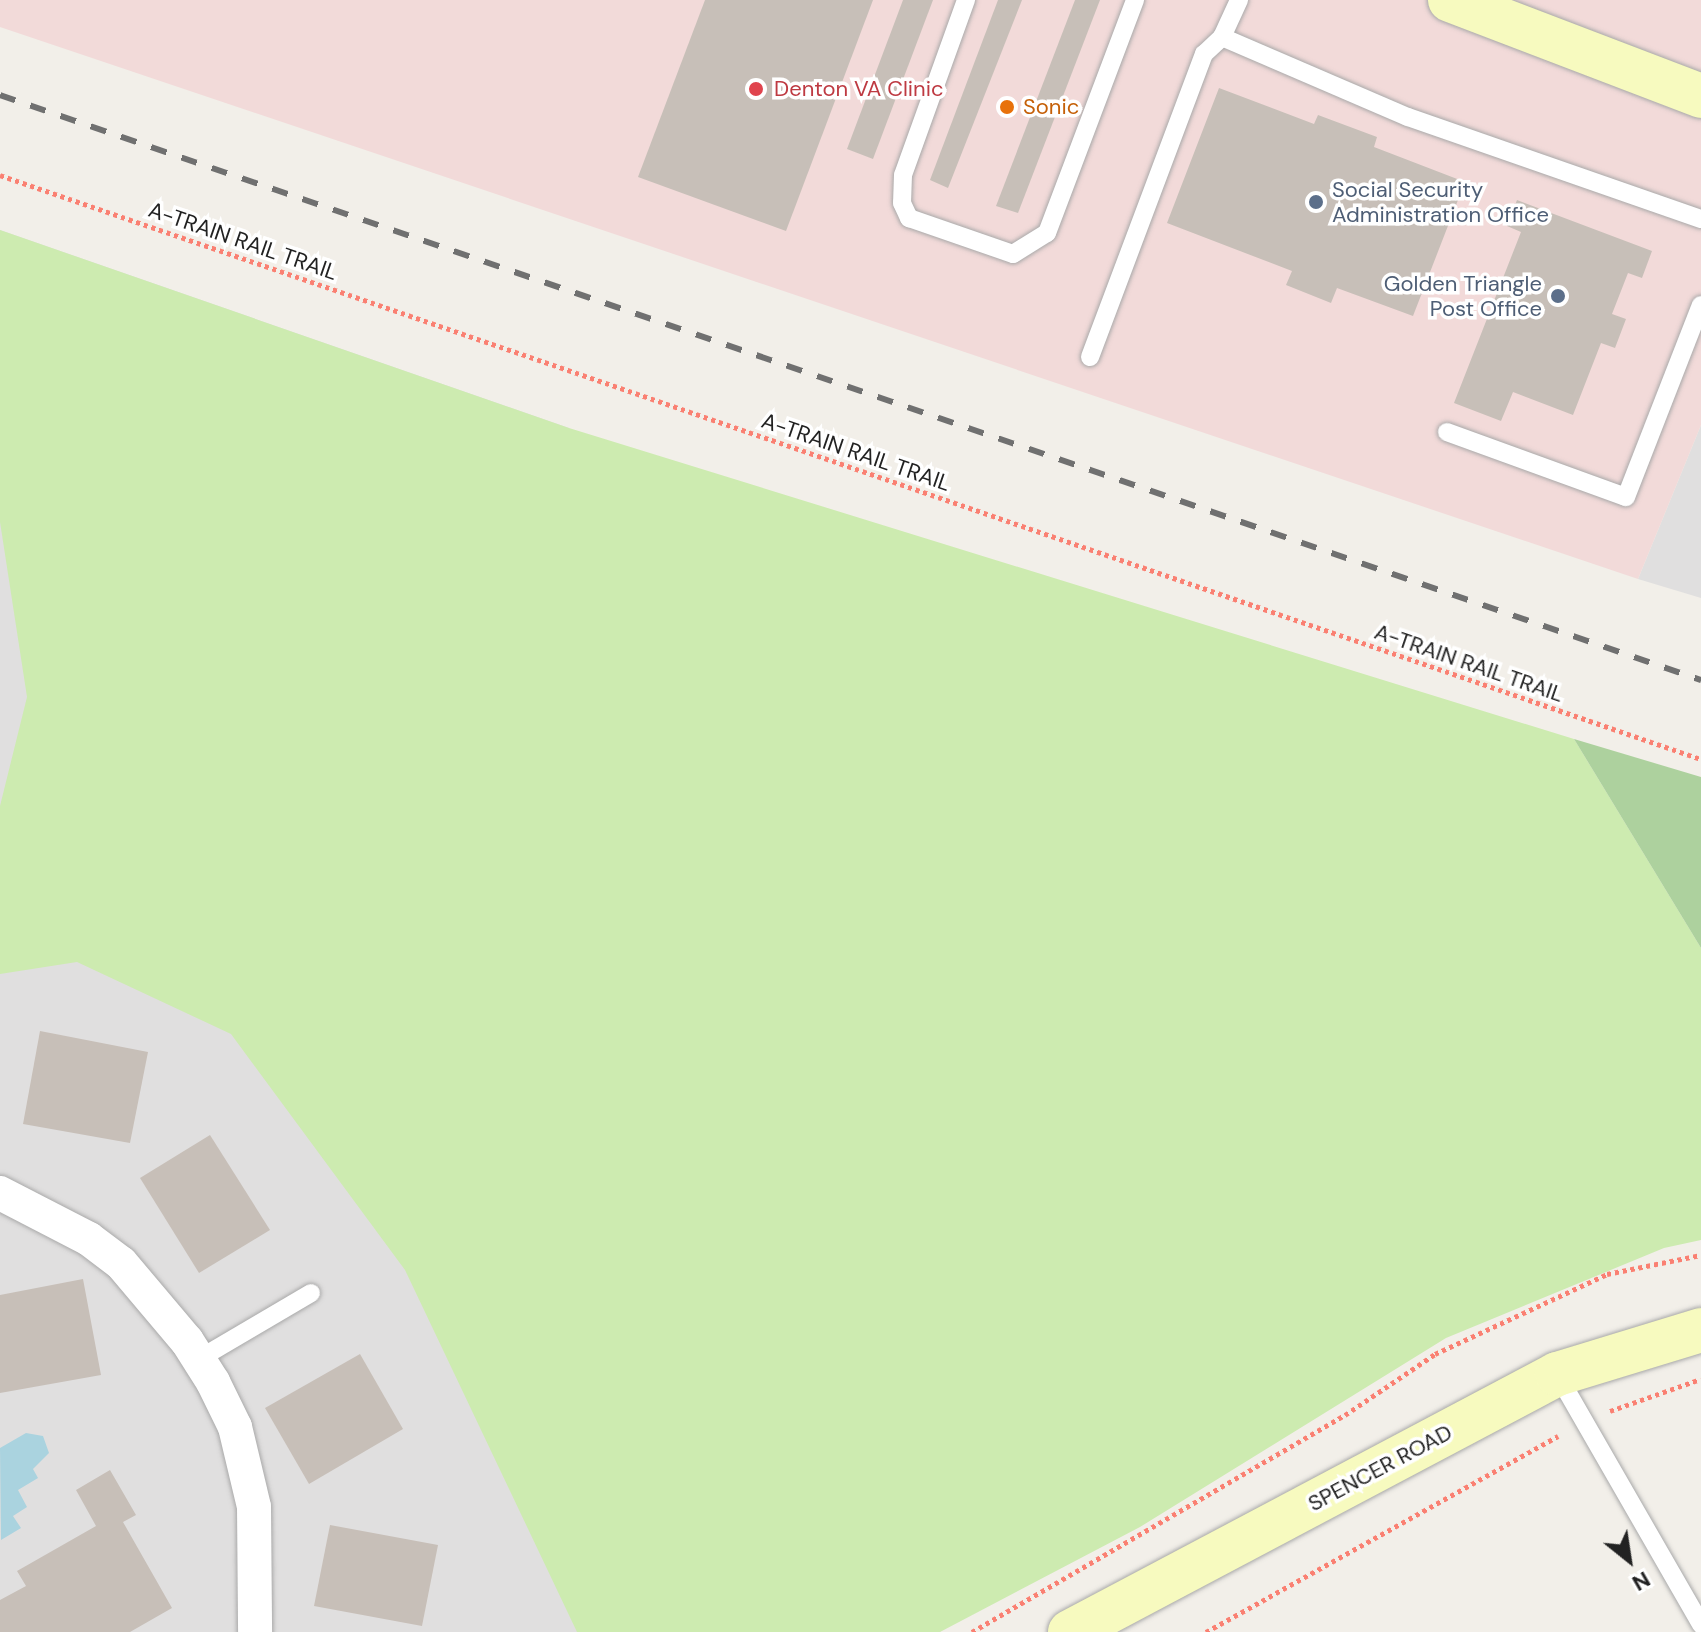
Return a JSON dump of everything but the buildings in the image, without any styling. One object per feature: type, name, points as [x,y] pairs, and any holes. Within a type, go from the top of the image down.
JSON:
[{"type":"street","points":[[1450,0],[1701,96]]},
{"type":"street","points":[[0,1193],[89,1239],[121,1263],[199,1359],[235,1427],[246,1465],[254,1507],[255,1632]]},
{"type":"street","name":"SPENCER ROAD","points":[[1070,1632],[1557,1374],[1701,1330]]},
{"type":"lane","points":[[966,0],[903,175],[902,203],[909,218],[1013,254],[1047,233],[1135,0]]},
{"type":"lane","points":[[1090,357],[1204,54],[1222,37],[1235,1]]},
{"type":"lane","points":[[1222,37],[1408,117],[1701,219]]},
{"type":"lane","points":[[1447,432],[1626,497],[1701,305]]},
{"type":"lane","points":[[199,1359],[311,1293]]},
{"type":"lane","points":[[1557,1374],[1701,1624]]},
{"type":"path","name":"A-TRAIN RAIL TRAIL","points":[[0,175],[1701,759]]},
{"type":"path","points":[[972,1632],[1345,1415],[1435,1354],[1607,1274],[1701,1255]]},
{"type":"path","points":[[1206,1632],[1584,1421],[1701,1379]]},
{"type":"shaded area","points":[[0,0],[1701,0],[1701,425],[1638,579],[0,27]]},
{"type":"shaded area","points":[[0,230],[569,428],[940,1632],[0,1632]]},
{"type":"shaded area","points":[[1701,425],[1701,598],[1638,579]]},
{"type":"green space","points":[[0,230],[569,428],[1574,739],[1701,948],[1701,1240],[1664,1248],[1446,1338],[1140,1527],[940,1632],[577,1632],[405,1270],[231,1034],[77,962],[0,974],[0,806],[27,697],[0,522]]},
{"type":"green space","points":[[1574,739],[1701,777],[1701,948]]},
{"type":"water","points":[[26,1433],[43,1436],[49,1453],[33,1469],[38,1478],[18,1490],[27,1507],[13,1516],[21,1528],[1,1540],[0,1448]]},
{"type":"railway","points":[[0,95],[1701,680]]},
{"type":"place","name":"Denton VA Clinic","points":[[756,89]]},
{"type":"place","name":"Sonic","points":[[1007,107]]},
{"type":"place","name":"Social Security Administration Office","points":[[1316,202]]},
{"type":"place","name":"Golden Triangle Post Office","points":[[1558,296]]}]
